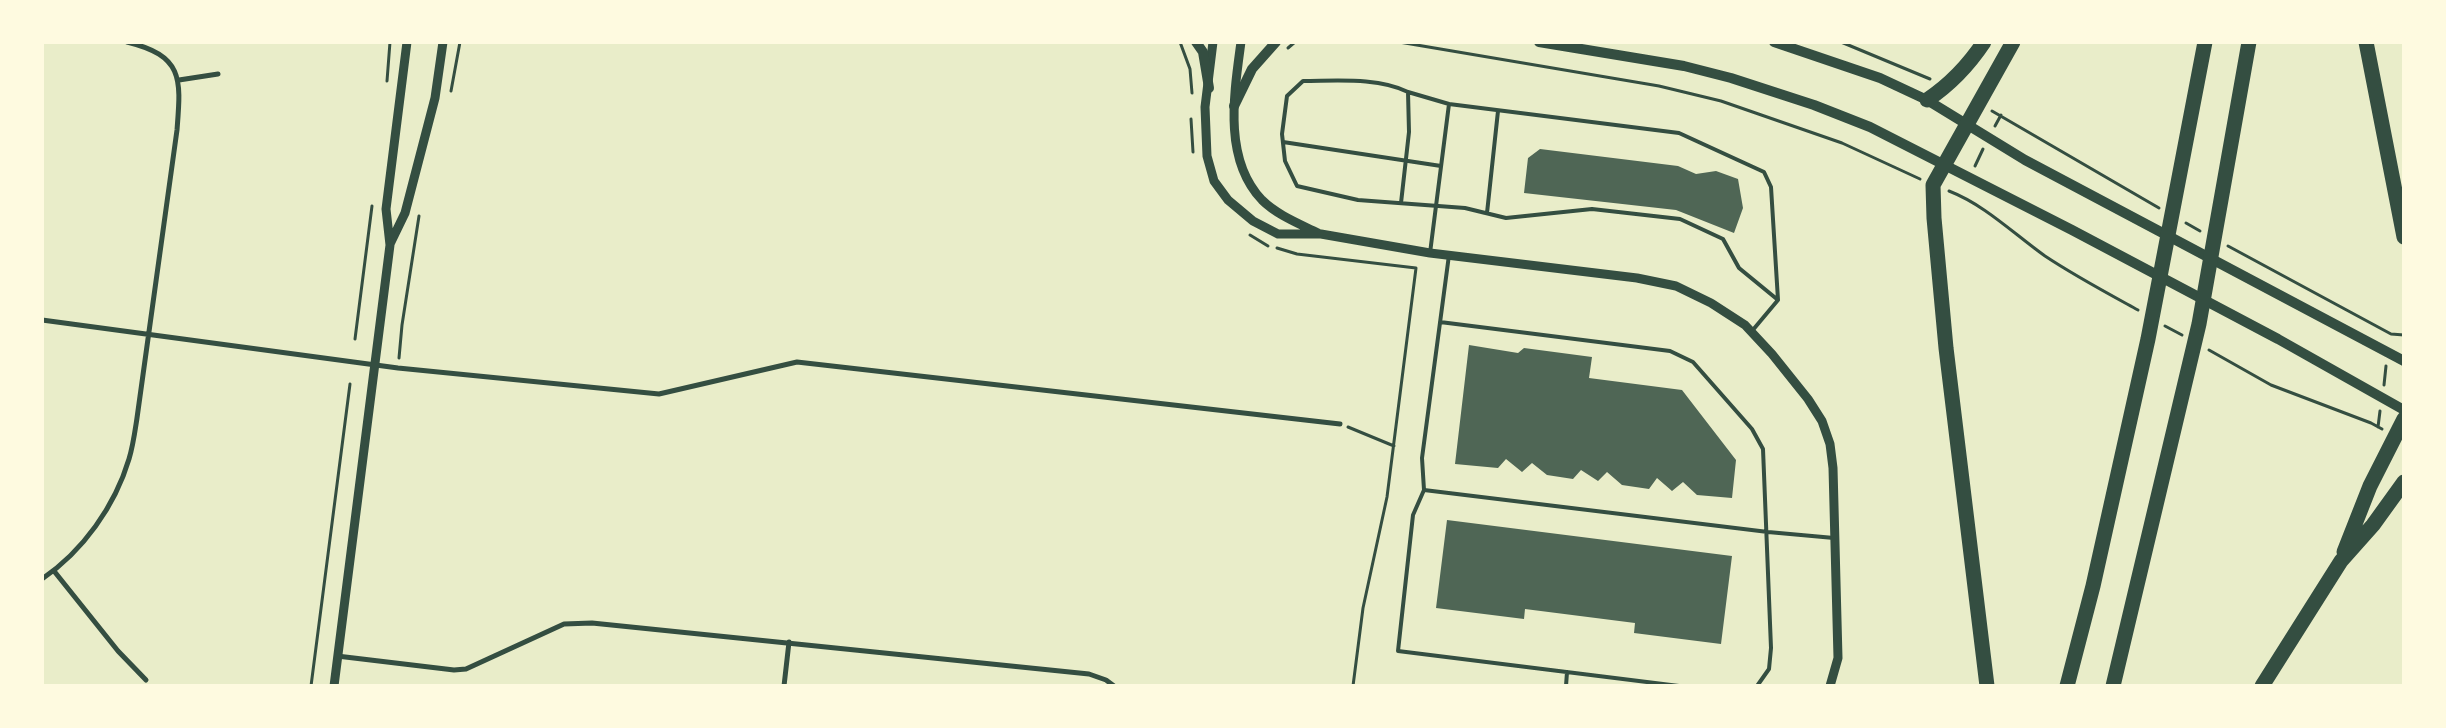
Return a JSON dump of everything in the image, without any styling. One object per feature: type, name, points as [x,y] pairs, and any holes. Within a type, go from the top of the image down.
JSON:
[{"type":"highway","points":[[1927,100],[1946,87],[1964,70],[1984,42]]},
{"type":"highway","points":[[1987,686],[1948,357],[1934,218],[1933,185],[1966,125],[1980,105],[2013,42]]},
{"type":"highway","points":[[2067,686],[2093,586],[2148,339],[2205,42]]},
{"type":"highway","points":[[2113,686],[2200,324],[2249,42]]},
{"type":"highway","points":[[2366,42],[2404,237]]},
{"type":"highway","points":[[2262,686],[2340,561],[2370,486],[2404,419]]},
{"type":"highway","points":[[2340,561],[2373,525],[2404,482]]},
{"type":"main road","points":[[1196,42],[1204,52],[1209,88]]},
{"type":"main road","points":[[1234,106],[1252,69],[1276,42]]},
{"type":"main road","points":[[1539,42],[1684,66],[1762,87],[1870,127],[2072,230],[2278,339],[2404,410]]},
{"type":"main road","points":[[1774,42],[1880,78],[1927,100],[1988,139],[2089,195],[2295,302],[2404,362]]},
{"type":"street","points":[[42,578],[54,571],[90,534],[113,498],[126,467],[137,418],[177,130],[180,94],[179,80],[174,67],[164,57],[127,42]]},
{"type":"street","points":[[334,686],[390,245],[386,209],[407,42]]},
{"type":"street","points":[[390,245],[405,213],[435,98],[443,42]]},
{"type":"street","points":[[1213,42],[1205,121],[1206,156],[1214,182],[1228,200],[1253,221],[1278,234],[1321,234],[1430,253],[1637,278],[1676,286],[1711,303],[1745,325],[1752,332],[1808,399],[1822,421],[1830,444],[1833,468],[1838,658],[1830,686]]},
{"type":"street","points":[[1241,42],[1234,106],[1235,140],[1242,168],[1252,188],[1264,202],[1287,218],[1321,234]]},
{"type":"street","points":[[179,80],[218,74]]},
{"type":"street","points":[[42,320],[398,368],[659,394],[797,362],[1340,424]]},
{"type":"street","points":[[54,571],[118,651],[146,680]]},
{"type":"street","points":[[338,656],[454,670],[466,669],[564,624],[592,622],[1089,674],[1106,680],[1114,686]]},
{"type":"street","points":[[784,686],[790,642]]},
{"type":"lane","points":[[1752,332],[1778,300],[1772,188],[1764,172],[1679,133],[1449,104],[1397,87],[1348,81],[1303,81],[1287,96],[1283,142],[1285,161],[1297,186],[1358,200],[1436,205],[1506,218],[1592,209],[1680,220],[1723,239],[1739,268],[1778,300]]},
{"type":"lane","points":[[1400,203],[1409,132],[1408,92]]},
{"type":"lane","points":[[1430,253],[1449,104]]},
{"type":"lane","points":[[1487,214],[1498,110]]},
{"type":"lane","points":[[1283,142],[1441,166]]},
{"type":"lane","points":[[1449,255],[1422,458],[1424,490],[1413,515],[1398,651],[1680,686]]},
{"type":"lane","points":[[1440,322],[1670,351],[1692,362],[1752,430],[1763,450],[1768,532],[1771,648],[1769,669],[1756,686]]},
{"type":"lane","points":[[1424,490],[1768,532],[1835,538]]},
{"type":"lane","points":[[1566,686],[1567,672]]},
{"type":"path","points":[[1399,42],[1659,86],[1714,99],[1773,117],[1833,140],[1915,177]]},
{"type":"path","points":[[1841,42],[1930,79]]},
{"type":"path","points":[[2143,313],[2044,255],[1960,195],[2000,115],[2164,211]]},
{"type":"path","points":[[398,368],[402,325],[420,210]]},
{"type":"path","points":[[2181,220],[2206,234]]},
{"type":"path","points":[[2222,244],[2391,334],[2404,336]]},
{"type":"path","points":[[1352,686],[1363,608],[1382,530],[1416,268]]},
{"type":"path","points":[[2160,323],[2186,337]]},
{"type":"path","points":[[2203,347],[2280,388],[2378,427],[2391,334]]},
{"type":"path","points":[[311,686],[350,384]]},
{"type":"path","points":[[1340,424],[1394,446]]},
{"type":"building","points":[[1540,149],[1678,166],[1696,174],[1716,171],[1738,179],[1743,208],[1734,233],[1676,210],[1524,193],[1528,158]]},
{"type":"building","points":[[1469,345],[1518,353],[1524,348],[1592,357],[1589,378],[1682,390],[1736,460],[1732,498],[1697,495],[1683,482],[1672,491],[1657,478],[1649,489],[1622,485],[1607,472],[1598,481],[1581,470],[1573,479],[1547,475],[1532,463],[1522,472],[1506,459],[1498,468],[1455,464]]},
{"type":"building","points":[[1447,520],[1732,556],[1721,644],[1634,633],[1635,623],[1525,609],[1524,619],[1436,608]]}]
